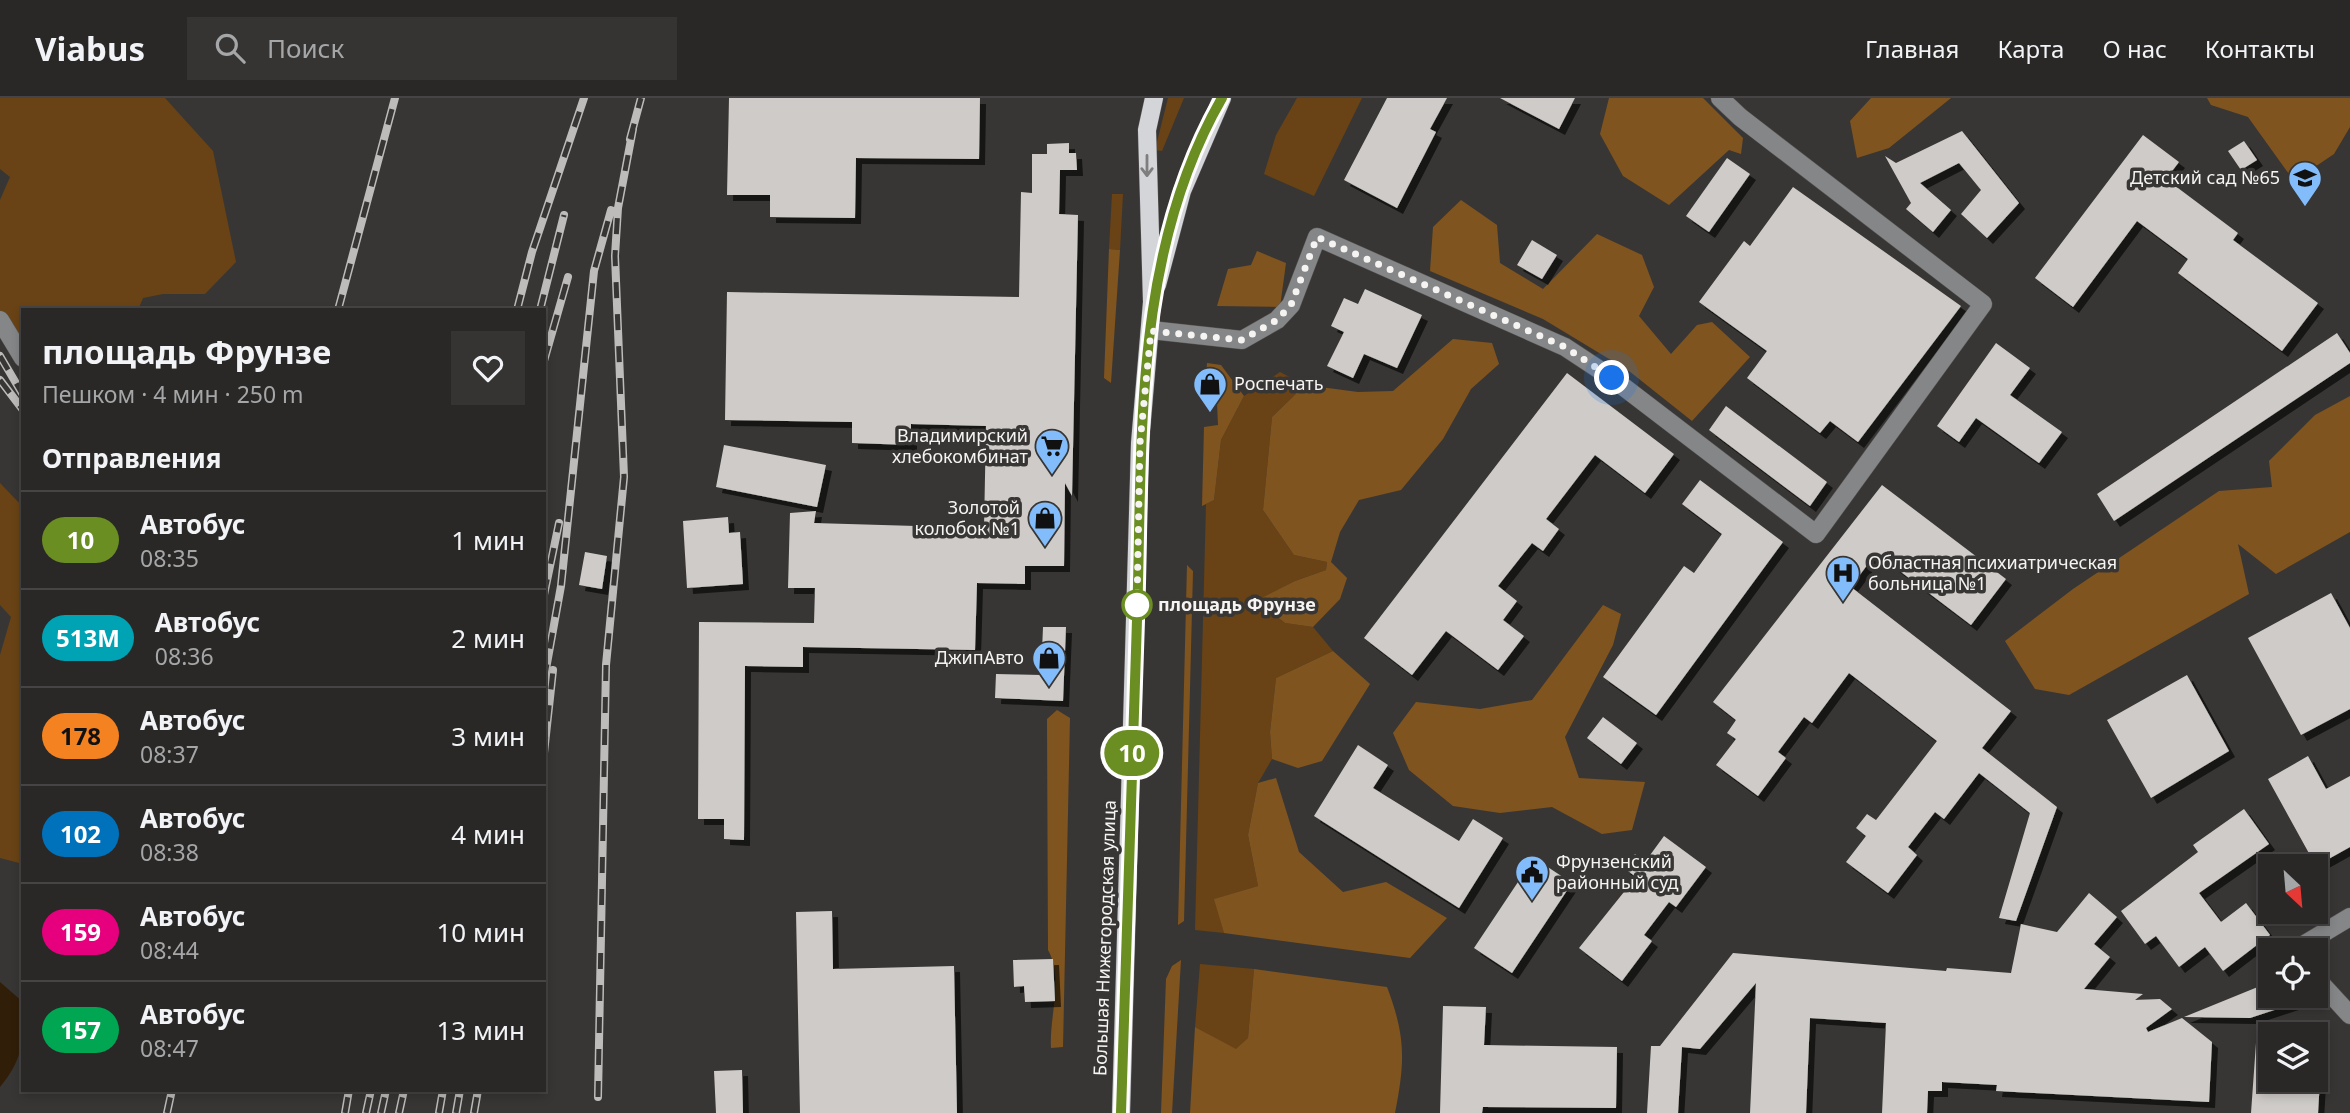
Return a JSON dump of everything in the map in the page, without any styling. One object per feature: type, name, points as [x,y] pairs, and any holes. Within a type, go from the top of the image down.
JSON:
[{"type":"main road","name":"Большая Нижегородская улица","points":[[1121,1113],[1140,443],[1152,302],[1147,130],[1154,98]]},
{"type":"main road","name":"Большая Нижегородская улица","points":[[1152,302],[1182,191],[1222,98]]},
{"type":"street","points":[[1151,331],[1242,340],[1277,320],[1291,305],[1317,237],[1565,347],[1612,378],[1816,534],[1983,304],[1740,117],[1720,98]]},
{"type":"street","points":[[0,320],[21,355]]},
{"type":"street","points":[[2313,938],[2350,917]]},
{"type":"street","points":[[2328,991],[2350,1015]]},
{"type":"shaded area","points":[[0,98],[165,98],[213,151],[236,262],[205,294],[163,294],[143,298],[139,308],[21,308],[21,349],[0,318],[0,200],[10,177],[0,169]]},
{"type":"shaded area","points":[[1168,98],[1184,98],[1162,151],[1155,150]]},
{"type":"shaded area","points":[[1297,98],[1362,98],[1314,196],[1264,174],[1276,135]]},
{"type":"shaded area","points":[[1609,98],[1703,98],[1743,138],[1741,154],[1729,150],[1669,205],[1623,176],[1600,134]]},
{"type":"shaded area","points":[[1871,98],[1951,98],[1889,148],[1857,158],[1850,121]]},
{"type":"shaded area","points":[[2207,98],[2350,98],[2350,127],[2334,154],[2294,181],[2248,117],[2211,105]]},
{"type":"shaded area","points":[[1112,194],[1123,194],[1120,250],[1109,249]]},
{"type":"shaded area","points":[[1461,200],[1497,225],[1500,263],[1543,289],[1597,234],[1642,255],[1654,287],[1639,316],[1671,354],[1697,325],[1712,322],[1750,357],[1692,421],[1629,371],[1543,319],[1430,271],[1433,227]]},
{"type":"shaded area","points":[[1109,249],[1120,250],[1111,383],[1104,378]]},
{"type":"shaded area","points":[[1257,251],[1286,263],[1280,307],[1217,306],[1228,269],[1251,265]]},
{"type":"shaded area","points":[[1453,339],[1492,343],[1499,364],[1471,389],[1443,439],[1401,490],[1359,500],[1340,532],[1331,562],[1347,578],[1340,599],[1313,627],[1285,623],[1256,601],[1295,581],[1326,570],[1327,562],[1294,555],[1263,510],[1272,417],[1305,385],[1358,392],[1393,391]]},
{"type":"shaded area","points":[[1207,363],[1221,365],[1244,396],[1221,440],[1214,500],[1202,506],[1204,427],[1218,425],[1217,403],[1204,403]]},
{"type":"shaded area","points":[[1280,372],[1305,385],[1272,417],[1263,510],[1294,555],[1327,562],[1326,570],[1295,581],[1256,602],[1285,623],[1313,627],[1333,651],[1276,678],[1270,732],[1272,759],[1258,783],[1248,835],[1258,886],[1215,899],[1224,933],[1195,930],[1206,504],[1214,500],[1221,440],[1244,396]]},
{"type":"shaded area","points":[[2350,396],[2350,532],[2276,574],[2238,544],[2249,594],[2069,695],[2035,689],[2005,641],[2073,589],[2219,491],[2272,487],[2269,461],[2315,415]]},
{"type":"shaded area","points":[[0,483],[21,505],[21,863],[0,858],[0,655],[11,617],[0,605]]},
{"type":"shaded area","points":[[1187,565],[1193,571],[1184,921],[1178,925]]},
{"type":"shaded area","points":[[1603,605],[1621,614],[1613,645],[1565,737],[1579,778],[1645,782],[1632,830],[1602,834],[1552,807],[1500,813],[1453,806],[1409,770],[1393,733],[1416,702],[1480,709],[1532,700]]},
{"type":"shaded area","points":[[1333,651],[1370,684],[1322,761],[1298,768],[1272,759],[1270,732],[1276,678]]},
{"type":"shaded area","points":[[1057,710],[1070,718],[1063,1047],[1051,1048],[1055,973],[1048,950],[1047,719]]},
{"type":"shaded area","points":[[1276,778],[1299,852],[1343,892],[1386,882],[1447,918],[1410,958],[1224,933],[1214,899],[1258,886],[1248,835],[1258,783]]},
{"type":"shaded area","points":[[1181,960],[1172,1113],[1161,1113],[1166,979],[1172,966]]},
{"type":"shaded area","points":[[1200,964],[1254,969],[1248,1038],[1236,1050],[1195,1027]]},
{"type":"shaded area","points":[[1254,969],[1387,987],[1398,1021],[1402,1050],[1401,1079],[1395,1113],[1190,1113],[1195,1027],[1236,1049],[1248,1038]]},
{"type":"shaded area","points":[[0,982],[21,1000],[21,1047],[14,1066],[0,1087]]},
{"type":"building","points":[[729,98],[980,98],[979,159],[856,158],[855,218],[770,217],[770,195],[727,195]]},
{"type":"building","points":[[1387,98],[1447,98],[1430,129],[1436,132],[1397,208],[1344,180]]},
{"type":"building","points":[[1500,98],[1575,98],[1559,129]]},
{"type":"building","points":[[1962,131],[2019,203],[1987,238],[1961,214],[1981,190],[1959,163],[1920,183],[1951,210],[1933,232],[1906,209],[1911,203],[1885,156],[1896,163]]},
{"type":"building","points":[[2143,135],[2179,162],[2166,179],[2238,233],[2233,240],[2318,303],[2282,351],[2178,273],[2188,259],[2137,221],[2073,307],[2035,278]]},
{"type":"building","points":[[2244,141],[2257,160],[2241,170],[2228,151]]},
{"type":"building","points":[[1069,143],[1069,153],[1076,153],[1077,170],[1060,170],[1059,214],[1078,215],[1072,496],[1065,483],[1064,566],[1025,566],[1025,584],[977,583],[975,650],[803,647],[803,667],[745,666],[744,840],[724,839],[724,819],[698,819],[699,622],[814,623],[815,588],[788,588],[790,513],[816,511],[814,523],[984,528],[986,426],[911,424],[911,445],[852,443],[852,422],[725,420],[727,292],[1019,297],[1021,192],[1032,193],[1032,154],[1047,154],[1047,144]]},
{"type":"building","points":[[1727,158],[1750,174],[1709,232],[1686,216]]},
{"type":"building","points":[[1793,187],[1961,306],[1858,442],[1830,421],[1820,433],[1747,378],[1767,351],[1699,302],[1744,241],[1750,246]]},
{"type":"building","points":[[1532,240],[1557,255],[1542,279],[1517,265]]},
{"type":"building","points":[[1365,289],[1422,315],[1397,368],[1364,354],[1353,378],[1327,366],[1344,332],[1331,326],[1344,298],[1358,304]]},
{"type":"building","points":[[2337,333],[2350,353],[2350,363],[2114,521],[2097,494]]},
{"type":"building","points":[[1996,343],[2030,368],[2010,395],[2062,432],[2039,463],[1976,418],[1959,442],[1937,426]]},
{"type":"building","points":[[1567,373],[1674,454],[1645,493],[1595,455],[1546,519],[1559,529],[1543,551],[1532,543],[1498,586],[1517,601],[1503,620],[1524,636],[1498,670],[1446,631],[1412,675],[1364,638]]},
{"type":"building","points":[[1726,406],[1827,482],[1810,506],[1709,430]]},
{"type":"building","points":[[724,445],[826,465],[817,507],[716,487]]},
{"type":"building","points":[[1700,480],[1783,542],[1656,715],[1603,677],[1684,566],[1694,573],[1722,534],[1682,504]]},
{"type":"building","points":[[1882,485],[2006,579],[1971,625],[1876,553],[1851,587],[2011,711],[1982,748],[2057,807],[2016,921],[1999,918],[2030,813],[1979,773],[1944,819],[1935,812],[1908,847],[1917,855],[1888,893],[1846,862],[1866,836],[1856,828],[1867,814],[1876,820],[1937,741],[1849,673],[1812,723],[1804,717],[1778,752],[1786,758],[1758,796],[1716,765],[1736,739],[1727,733],[1736,720],[1713,702]]},
{"type":"building","points":[[728,517],[729,533],[740,532],[743,584],[687,588],[683,521]]},
{"type":"building","points":[[585,552],[607,556],[602,589],[579,585]]},
{"type":"building","points":[[2331,593],[2350,628],[2350,709],[2301,735],[2248,638]]},
{"type":"building","points":[[1043,627],[1066,627],[1063,701],[995,698],[996,674],[1041,675]]},
{"type":"building","points":[[2187,675],[2229,751],[2151,798],[2107,720]]},
{"type":"building","points":[[1603,717],[1637,743],[1621,764],[1587,738]]},
{"type":"building","points":[[1358,745],[1388,765],[1373,788],[1459,841],[1473,819],[1503,838],[1459,908],[1314,816]]},
{"type":"building","points":[[2308,756],[2326,789],[2350,776],[2350,847],[2328,859],[2328,854],[2309,854],[2268,779]]},
{"type":"building","points":[[2244,809],[2269,844],[2199,893],[2221,922],[2246,903],[2258,919],[2258,924],[2262,924],[2270,935],[2258,938],[2258,944],[2223,971],[2205,947],[2179,967],[2156,936],[2145,944],[2121,911],[2198,852],[2193,845]]},
{"type":"building","points":[[1664,836],[1706,867],[1676,907],[1669,902],[1644,935],[1652,941],[1622,981],[1579,948],[1636,877],[1624,868],[1635,854],[1645,862]]},
{"type":"building","points":[[1534,858],[1572,883],[1512,973],[1474,948]]},
{"type":"building","points":[[2089,893],[2117,917],[2094,944],[2110,957],[2084,989],[2143,994],[2135,1000],[2160,999],[2172,1009],[2146,1028],[2148,1032],[2182,1018],[2212,1042],[2209,1102],[1996,1091],[1997,1085],[1942,1082],[1942,1091],[1928,1091],[1927,1113],[1882,1113],[1886,1023],[1810,1018],[1806,1113],[1750,1113],[1756,983],[1700,1049],[1682,1047],[1678,1113],[1647,1113],[1651,1046],[1660,1046],[1733,953],[1946,971],[1947,968],[2011,973],[2021,924],[2057,932]]},
{"type":"building","points":[[832,911],[833,969],[954,966],[957,1113],[800,1113],[796,912]]},
{"type":"building","points":[[1053,959],[1055,1001],[1025,1002],[1024,986],[1014,987],[1013,960]]},
{"type":"building","points":[[2258,987],[2258,1008],[2281,1008],[2250,1018],[2184,1017]]},
{"type":"building","points":[[1443,1006],[1486,1007],[1484,1045],[1617,1047],[1616,1108],[1483,1107],[1482,1113],[1440,1113]]},
{"type":"building","points":[[2256,1043],[2258,1092],[2319,1092],[2318,1113],[2251,1113]]},
{"type":"building","points":[[742,1070],[743,1113],[716,1113],[714,1071]]},
{"type":"railway","points":[[339,308],[395,98]]},
{"type":"railway","points":[[518,308],[532,252],[584,98]]},
{"type":"railway","points":[[630,139],[641,98]]},
{"type":"railway","points":[[598,1097],[606,665],[624,477],[615,256],[618,208],[633,129]]},
{"type":"railway","points":[[546,669],[561,586],[594,271],[611,210]]},
{"type":"railway","points":[[541,308],[564,215]]},
{"type":"railway","points":[[546,354],[568,277]]},
{"type":"railway","points":[[0,356],[21,392]]},
{"type":"railway","points":[[0,380],[21,407]]},
{"type":"railway","points":[[546,585],[559,523]]},
{"type":"railway","points":[[546,735],[553,670]]},
{"type":"railway","points":[[167,1113],[172,1092]]},
{"type":"railway","points":[[345,1113],[349,1092]]},
{"type":"railway","points":[[366,1113],[371,1092]]},
{"type":"railway","points":[[381,1113],[386,1092]]},
{"type":"railway","points":[[399,1113],[404,1092]]},
{"type":"railway","points":[[439,1113],[443,1092]]},
{"type":"railway","points":[[456,1113],[460,1092]]},
{"type":"railway","points":[[474,1113],[478,1092]]},
{"type":"bus line","name":"10","points":[[1121,1113],[1140,443],[1152,302],[1182,191],[1211,117],[1222,98]]},
{"type":"place","name":"Детский сад №65","points":[[2305,208]]},
{"type":"place","name":"Роспечать","points":[[1210,414]]},
{"type":"place","name":"Владимирский хлебокомбинат","points":[[1052,476]]},
{"type":"place","name":"Золотой колобок №1","points":[[1045,548]]},
{"type":"place","name":"Областная психиатрическая больница №1","points":[[1843,603]]},
{"type":"place","name":"площадь Фрунзе","points":[[1137,605]]},
{"type":"place","name":"ДжипАвто","points":[[1049,688]]},
{"type":"place","name":"Фрунзенский районный суд","points":[[1532,902]]},
{"type":"route","points":[[1137,605],[1140,443],[1151,331],[1242,340],[1277,320],[1291,305],[1317,237],[1565,347],[1612,378]]}]
